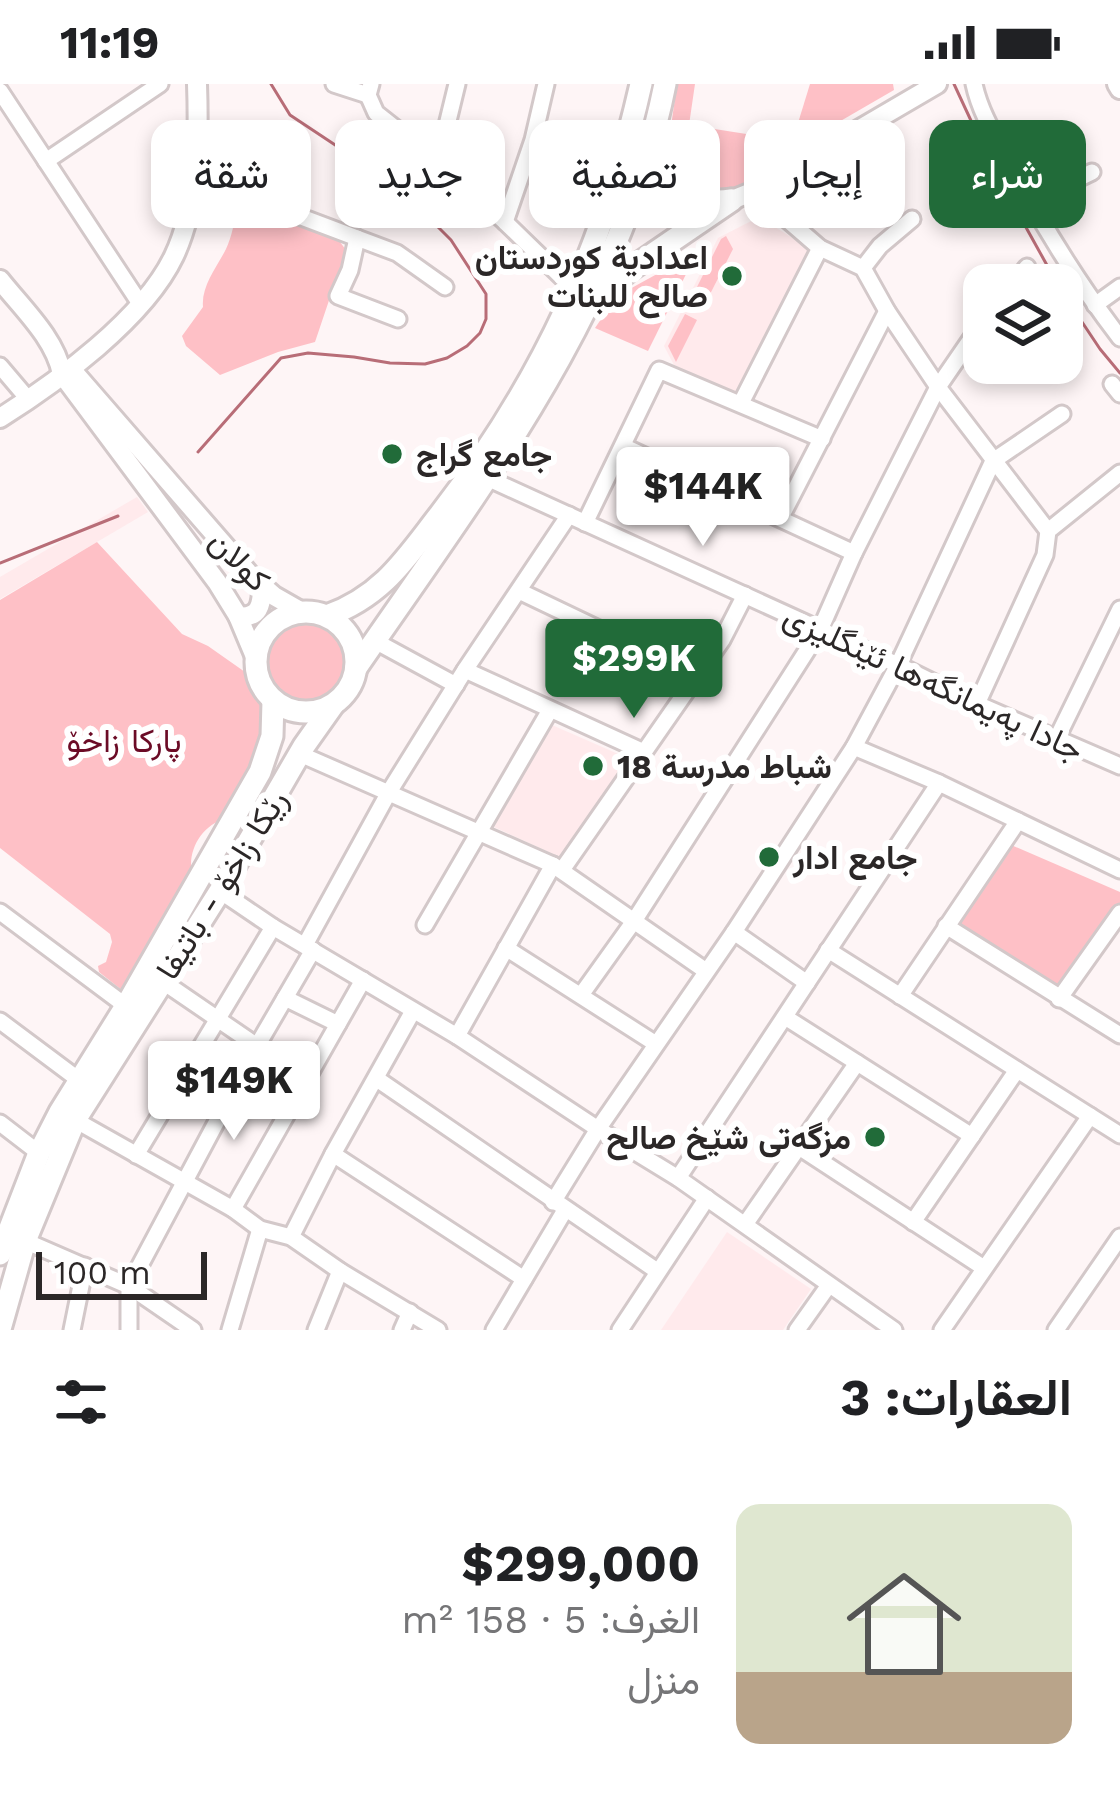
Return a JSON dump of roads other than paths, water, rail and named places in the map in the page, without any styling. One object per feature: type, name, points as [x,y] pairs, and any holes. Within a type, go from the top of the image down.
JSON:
[{"type":"highway","points":[[356,668],[536,402],[582,298],[641,84]]},
{"type":"highway","points":[[658,120],[665,84]]},
{"type":"highway","points":[[582,298],[732,200]]},
{"type":"highway","points":[[720,202],[732,200]]},
{"type":"highway","points":[[327,616],[369,596],[386,581],[453,498],[523,394],[623,228]]},
{"type":"highway","points":[[288,615],[327,616],[347,632],[356,656],[352,683],[333,705],[318,712],[287,709],[273,701],[257,675],[256,659],[265,632],[288,615]]},
{"type":"highway","name":"رێکا زاخۆ - باتیفا","points":[[0,1329],[8,1239],[39,1153],[260,772],[270,741],[273,701]]},
{"type":"highway","name":"رێکا زاخۆ - باتیفا","points":[[8,1239],[75,1120],[333,705]]},
{"type":"highway","points":[[270,741],[285,730],[299,734],[302,750]]},
{"type":"main road","points":[[197,120],[198,85]]},
{"type":"main road","points":[[875,120],[936,85]]},
{"type":"main road","points":[[732,200],[744,195]]},
{"type":"main road","points":[[0,418],[66,371],[141,304],[173,259],[185,228]]},
{"type":"main road","points":[[0,280],[44,335],[217,582],[256,659]]},
{"type":"main road","name":"كولان","points":[[66,371],[262,587],[302,612]]},
{"type":"main road","points":[[238,616],[256,613],[262,587]]},
{"type":"street","points":[[46,161],[160,84]]},
{"type":"street","points":[[334,84],[369,89],[376,112],[386,120]]},
{"type":"street","points":[[449,120],[458,84]]},
{"type":"street","points":[[547,84],[505,222],[582,298]]},
{"type":"street","points":[[974,84],[986,120]]},
{"type":"street","points":[[0,91],[141,304]]},
{"type":"street","points":[[1086,175],[1092,172]]},
{"type":"street","points":[[863,268],[912,219]]},
{"type":"street","points":[[311,221],[397,253],[446,287]]},
{"type":"street","points":[[797,228],[820,248],[863,268],[938,387],[1048,531]]},
{"type":"street","points":[[1047,228],[1120,338]]},
{"type":"street","points":[[357,238],[338,296],[398,319]]},
{"type":"street","points":[[741,404],[820,248]]},
{"type":"street","points":[[1095,304],[1120,287]]},
{"type":"street","points":[[781,517],[887,310]]},
{"type":"street","points":[[581,995],[634,921],[820,630],[938,387],[963,351]]},
{"type":"street","points":[[0,366],[28,400]]},
{"type":"street","points":[[129,1330],[129,1286],[285,998],[389,792],[519,590],[577,519],[623,446],[659,370],[822,440]]},
{"type":"street","points":[[494,1330],[598,1129],[854,747],[898,665],[993,460],[1061,414]]},
{"type":"street","points":[[623,446],[854,553]]},
{"type":"street","points":[[976,704],[1045,554],[1048,531],[1120,473]]},
{"type":"street","name":"جادا په‌يمانگه‌ها ئێنگليزى","points":[[487,478],[1120,766]]},
{"type":"street","points":[[519,590],[697,676]]},
{"type":"street","points":[[457,1036],[558,868],[722,640],[745,595]]},
{"type":"street","points":[[1056,740],[1120,609]]},
{"type":"street","points":[[375,641],[644,752]]},
{"type":"street","points":[[425,925],[550,710]]},
{"type":"street","points":[[854,747],[1120,870]]},
{"type":"street","points":[[302,750],[558,868],[706,971]]},
{"type":"street","points":[[679,1178],[939,783]]},
{"type":"street","points":[[900,996],[1018,821]]},
{"type":"street","points":[[220,891],[679,1178],[894,1330]]},
{"type":"street","points":[[0,912],[125,1006]]},
{"type":"street","points":[[1060,1000],[1120,913]]},
{"type":"street","points":[[946,926],[1120,1035]]},
{"type":"street","points":[[136,1155],[273,927]]},
{"type":"street","points":[[734,932],[807,983]]},
{"type":"street","points":[[506,948],[656,1043]]},
{"type":"street","points":[[828,950],[1120,1135]]},
{"type":"street","points":[[162,980],[257,1046]]},
{"type":"street","points":[[233,1209],[363,980]]},
{"type":"street","points":[[285,998],[338,1024]]},
{"type":"street","points":[[291,1237],[413,1011]]},
{"type":"street","points":[[785,1017],[972,1136]]},
{"type":"street","points":[[0,1021],[79,1080]]},
{"type":"street","points":[[746,1223],[857,1063]]},
{"type":"street","points":[[913,1222],[1017,1070]]},
{"type":"street","points":[[376,1079],[657,1271]]},
{"type":"street","points":[[942,1330],[1090,1116]]},
{"type":"street","points":[[75,1120],[260,1228],[291,1237],[438,1330]]},
{"type":"street","points":[[0,1124],[39,1153]]},
{"type":"street","points":[[799,1147],[984,1268]]},
{"type":"street","points":[[333,1154],[524,1279]]},
{"type":"street","points":[[620,1330],[707,1198]]},
{"type":"street","points":[[230,1330],[260,1228]]},
{"type":"street","points":[[1065,1327],[1120,1237]]},
{"type":"street","points":[[8,1239],[129,1286],[193,1330]]},
{"type":"street","points":[[71,1330],[86,1266]]},
{"type":"street","points":[[316,1330],[340,1271]]},
{"type":"street","points":[[797,1330],[829,1285]]},
{"type":"street","points":[[402,1330],[410,1312]]},
{"type":"waterway","points":[[198,452],[281,358],[308,353],[425,364],[467,346],[486,319],[486,294],[451,240],[397,186],[290,115],[271,84]]},
{"type":"waterway","points":[[954,84],[993,168],[1046,264]]},
{"type":"waterway","points":[[1083,324],[1120,373]]},
{"type":"waterway","points":[[0,563],[118,516]]},
{"type":"place","name":"اعدادية كوردستان صالح للبنات","points":[[732,276]]},
{"type":"place","name":"جامع گراج","points":[[392,454]]},
{"type":"place","name":"18 شباط مدرسة","points":[[593,766]]},
{"type":"place","name":"جامع ادار","points":[[769,857]]},
{"type":"place","name":"مزگەتی شێخ صالح","points":[[875,1137]]},
{"type":"park label","name":"پارکا زاخۆ","points":[[124,740]]}]
